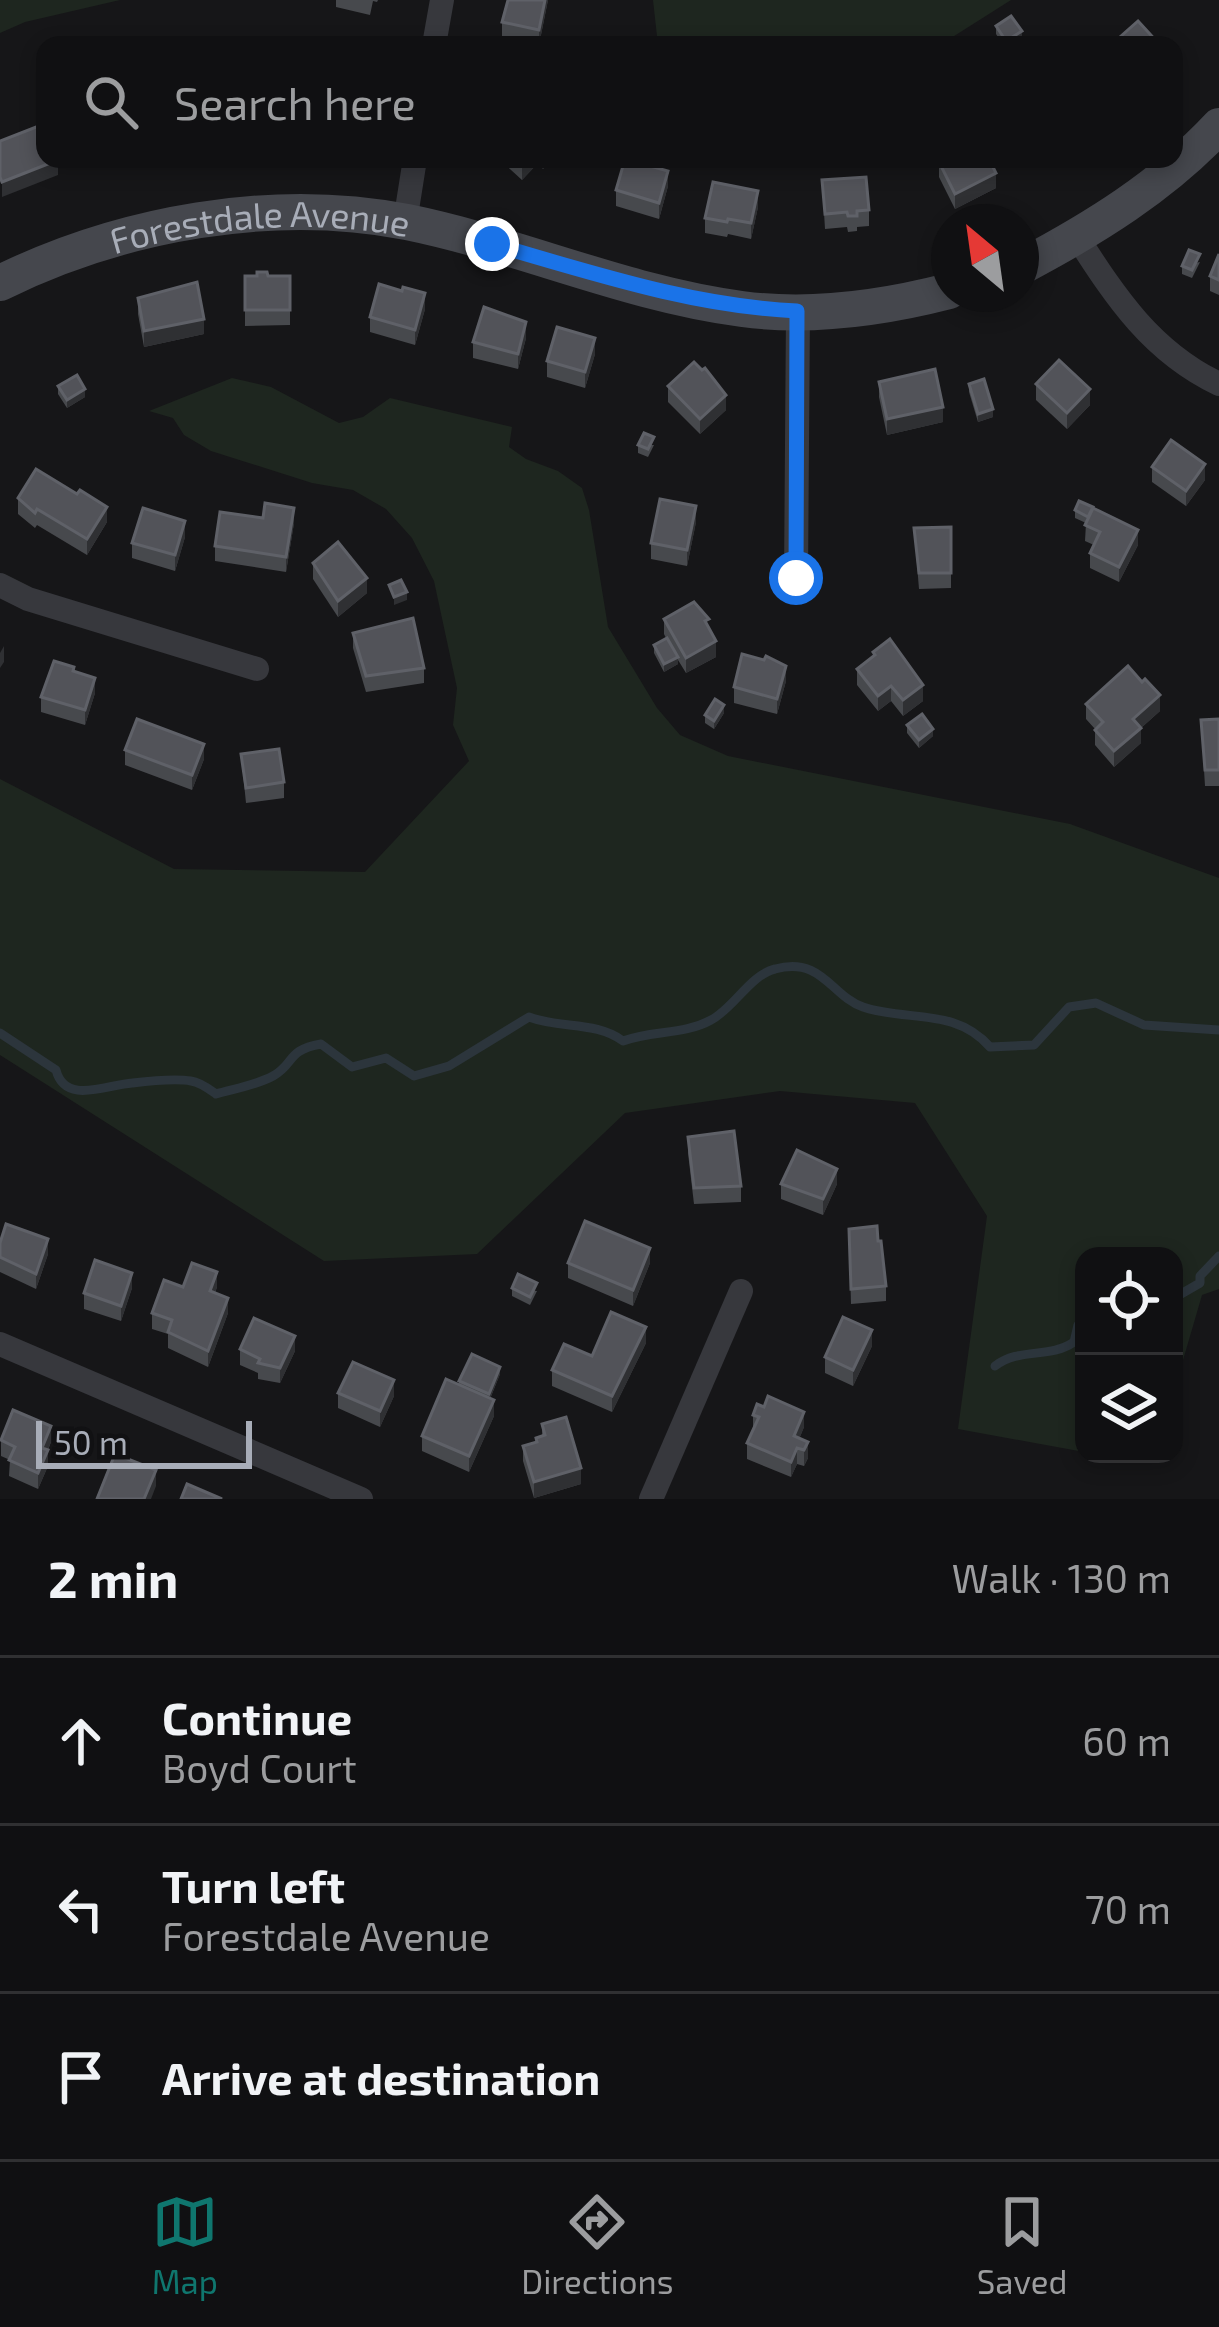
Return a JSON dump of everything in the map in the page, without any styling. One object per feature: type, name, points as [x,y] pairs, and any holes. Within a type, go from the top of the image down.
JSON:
[{"type":"street","points":[[436,36],[442,0]]},
{"type":"street","points":[[1183,158],[1219,126]]},
{"type":"street","points":[[405,222],[414,168]]},
{"type":"street","points":[[1039,257],[1077,237],[1172,168]]},
{"type":"street","name":"Forestdale Avenue","points":[[0,283],[94,244],[158,227],[223,218],[341,215],[405,222],[650,290],[742,309],[861,308],[931,294]]},
{"type":"street","points":[[1077,237],[1120,304],[1149,337],[1219,384]]},
{"type":"street","points":[[796,578],[797,311]]},
{"type":"street","points":[[0,586],[28,599],[257,669]]},
{"type":"street","points":[[651,1499],[741,1291]]},
{"type":"street","points":[[0,1344],[361,1499]]},
{"type":"shaded area","points":[[0,0],[120,0],[25,22],[0,33]]},
{"type":"shaded area","points":[[653,0],[1011,0],[954,36],[657,36]]},
{"type":"shaded area","points":[[232,378],[271,387],[339,423],[363,417],[390,398],[512,427],[509,447],[582,488],[608,627],[657,708],[680,735],[728,756],[1070,824],[1219,878],[1219,1289],[1202,1295],[1183,1360],[1183,1247],[1075,1247],[1075,1450],[958,1429],[987,1216],[915,1103],[780,1091],[625,1113],[477,1254],[324,1261],[0,1055],[0,779],[174,869],[365,872],[469,761],[453,725],[457,688],[434,581],[412,538],[386,509],[353,490],[312,483],[211,451],[184,435],[173,418],[149,411]]},
{"type":"building","points":[[508,0],[545,0],[539,30],[502,22]]},
{"type":"building","points":[[1011,16],[1022,31],[1003,36],[996,26]]},
{"type":"building","points":[[1138,21],[1152,36],[1121,36]]},
{"type":"building","points":[[36,127],[38,168],[2,182],[0,141]]},
{"type":"building","points":[[622,168],[668,171],[659,203],[616,190]]},
{"type":"building","points":[[942,168],[994,168],[996,173],[955,194]]},
{"type":"building","points":[[866,177],[869,210],[857,211],[857,216],[825,214],[822,180]]},
{"type":"building","points":[[713,182],[758,191],[751,223],[705,218]]},
{"type":"building","points":[[1189,250],[1200,254],[1192,270],[1182,266]]},
{"type":"building","points":[[1219,254],[1219,280],[1210,276]]},
{"type":"building","points":[[257,272],[290,276],[290,310],[245,310],[245,276],[257,276]]},
{"type":"building","points":[[197,282],[204,319],[144,331],[138,298]]},
{"type":"building","points":[[379,284],[425,293],[415,330],[370,317]]},
{"type":"building","points":[[484,307],[526,322],[518,354],[473,342]]},
{"type":"building","points":[[557,327],[595,338],[585,372],[547,361]]},
{"type":"building","points":[[1059,360],[1090,389],[1067,413],[1036,384]]},
{"type":"building","points":[[694,362],[705,368],[726,395],[700,419],[668,386]]},
{"type":"building","points":[[935,369],[943,407],[887,419],[879,382]]},
{"type":"building","points":[[77,375],[85,389],[67,400],[58,386]]},
{"type":"building","points":[[984,379],[993,409],[978,414],[969,384]]},
{"type":"building","points":[[644,433],[654,437],[648,449],[638,445]]},
{"type":"building","points":[[1171,440],[1205,464],[1186,491],[1152,467]]},
{"type":"building","points":[[36,469],[107,507],[87,539],[37,509],[35,513],[18,498]]},
{"type":"building","points":[[660,499],[696,506],[687,550],[651,543]]},
{"type":"building","points":[[1079,501],[1093,507],[1088,517],[1075,510]]},
{"type":"building","points":[[265,503],[294,508],[286,557],[215,546],[220,512],[263,518]]},
{"type":"building","points":[[143,508],[185,521],[175,555],[132,543]]},
{"type":"building","points":[[1093,508],[1138,530],[1119,567],[1090,553],[1100,532],[1085,525]]},
{"type":"building","points":[[951,527],[951,573],[919,573],[914,528]]},
{"type":"building","points":[[338,542],[367,578],[338,601],[313,563]]},
{"type":"building","points":[[401,580],[407,592],[394,597],[389,585]]},
{"type":"building","points":[[694,602],[709,619],[705,621],[716,641],[686,658],[664,619]]},
{"type":"building","points":[[413,618],[424,668],[366,676],[353,633]]},
{"type":"building","points":[[667,638],[678,657],[664,664],[654,645]]},
{"type":"building","points":[[890,639],[923,685],[903,700],[891,686],[878,696],[857,669]]},
{"type":"building","points":[[742,654],[764,660],[766,656],[786,666],[777,699],[734,687]]},
{"type":"building","points":[[54,661],[95,678],[85,710],[41,697]]},
{"type":"building","points":[[1128,666],[1160,695],[1133,719],[1141,728],[1114,751],[1095,730],[1103,722],[1086,704]]},
{"type":"building","points":[[715,699],[724,705],[714,721],[705,715]]},
{"type":"building","points":[[922,714],[933,729],[919,740],[907,725]]},
{"type":"building","points":[[137,719],[204,744],[192,775],[125,750]]},
{"type":"building","points":[[1219,719],[1219,770],[1205,770],[1201,720]]},
{"type":"building","points":[[279,749],[284,782],[246,788],[241,754]]},
{"type":"building","points":[[734,1131],[741,1186],[694,1188],[688,1137]]},
{"type":"building","points":[[797,1150],[837,1169],[823,1199],[781,1184]]},
{"type":"building","points":[[585,1221],[650,1248],[633,1290],[568,1263]]},
{"type":"building","points":[[6,1224],[48,1239],[36,1274],[0,1257]]},
{"type":"building","points":[[877,1226],[886,1286],[851,1289],[849,1229]]},
{"type":"building","points":[[95,1260],[132,1273],[121,1306],[84,1293]]},
{"type":"building","points":[[192,1263],[217,1272],[210,1291],[228,1298],[208,1351],[168,1332],[172,1320],[152,1313],[164,1280],[183,1287]]},
{"type":"building","points":[[518,1274],[537,1283],[530,1297],[512,1288]]},
{"type":"building","points":[[611,1312],[646,1327],[612,1396],[552,1370],[564,1344],[592,1356]]},
{"type":"building","points":[[843,1317],[872,1330],[853,1370],[825,1357]]},
{"type":"building","points":[[254,1318],[295,1336],[280,1368],[258,1363],[260,1359],[240,1349]]},
{"type":"building","points":[[472,1354],[500,1367],[489,1394],[459,1381]]},
{"type":"building","points":[[353,1362],[394,1380],[380,1411],[338,1393]]},
{"type":"building","points":[[446,1379],[494,1400],[469,1456],[422,1436]]},
{"type":"building","points":[[768,1396],[804,1412],[794,1436],[808,1442],[804,1450],[797,1448],[791,1462],[747,1443],[759,1417],[753,1415],[757,1404],[764,1407]]},
{"type":"building","points":[[13,1410],[51,1426],[38,1473],[9,1460],[15,1447],[1,1440]]},
{"type":"building","points":[[566,1417],[581,1468],[534,1482],[523,1446],[545,1435],[542,1424]]},
{"type":"building","points":[[115,1454],[156,1470],[144,1499],[97,1499]]},
{"type":"building","points":[[187,1484],[222,1499],[181,1499]]},
{"type":"waterway","points":[[0,1033],[77,1090],[177,1080],[198,1083],[216,1094],[267,1079],[302,1050],[321,1044],[352,1067],[386,1058],[414,1076],[449,1066],[529,1017],[601,1030],[623,1041],[690,1028],[719,1015],[766,972],[791,966],[815,972],[863,1007],[962,1026],[990,1047],[1034,1045],[1069,1007],[1096,1003],[1144,1025],[1219,1030]]},
{"type":"waterway","points":[[1183,1293],[1200,1283],[1200,1276],[1219,1256]]},
{"type":"waterway","points":[[995,1366],[1014,1357],[1064,1347],[1075,1338]]},
{"type":"route","points":[[492,244],[650,290],[742,309],[797,311],[796,578]]}]
